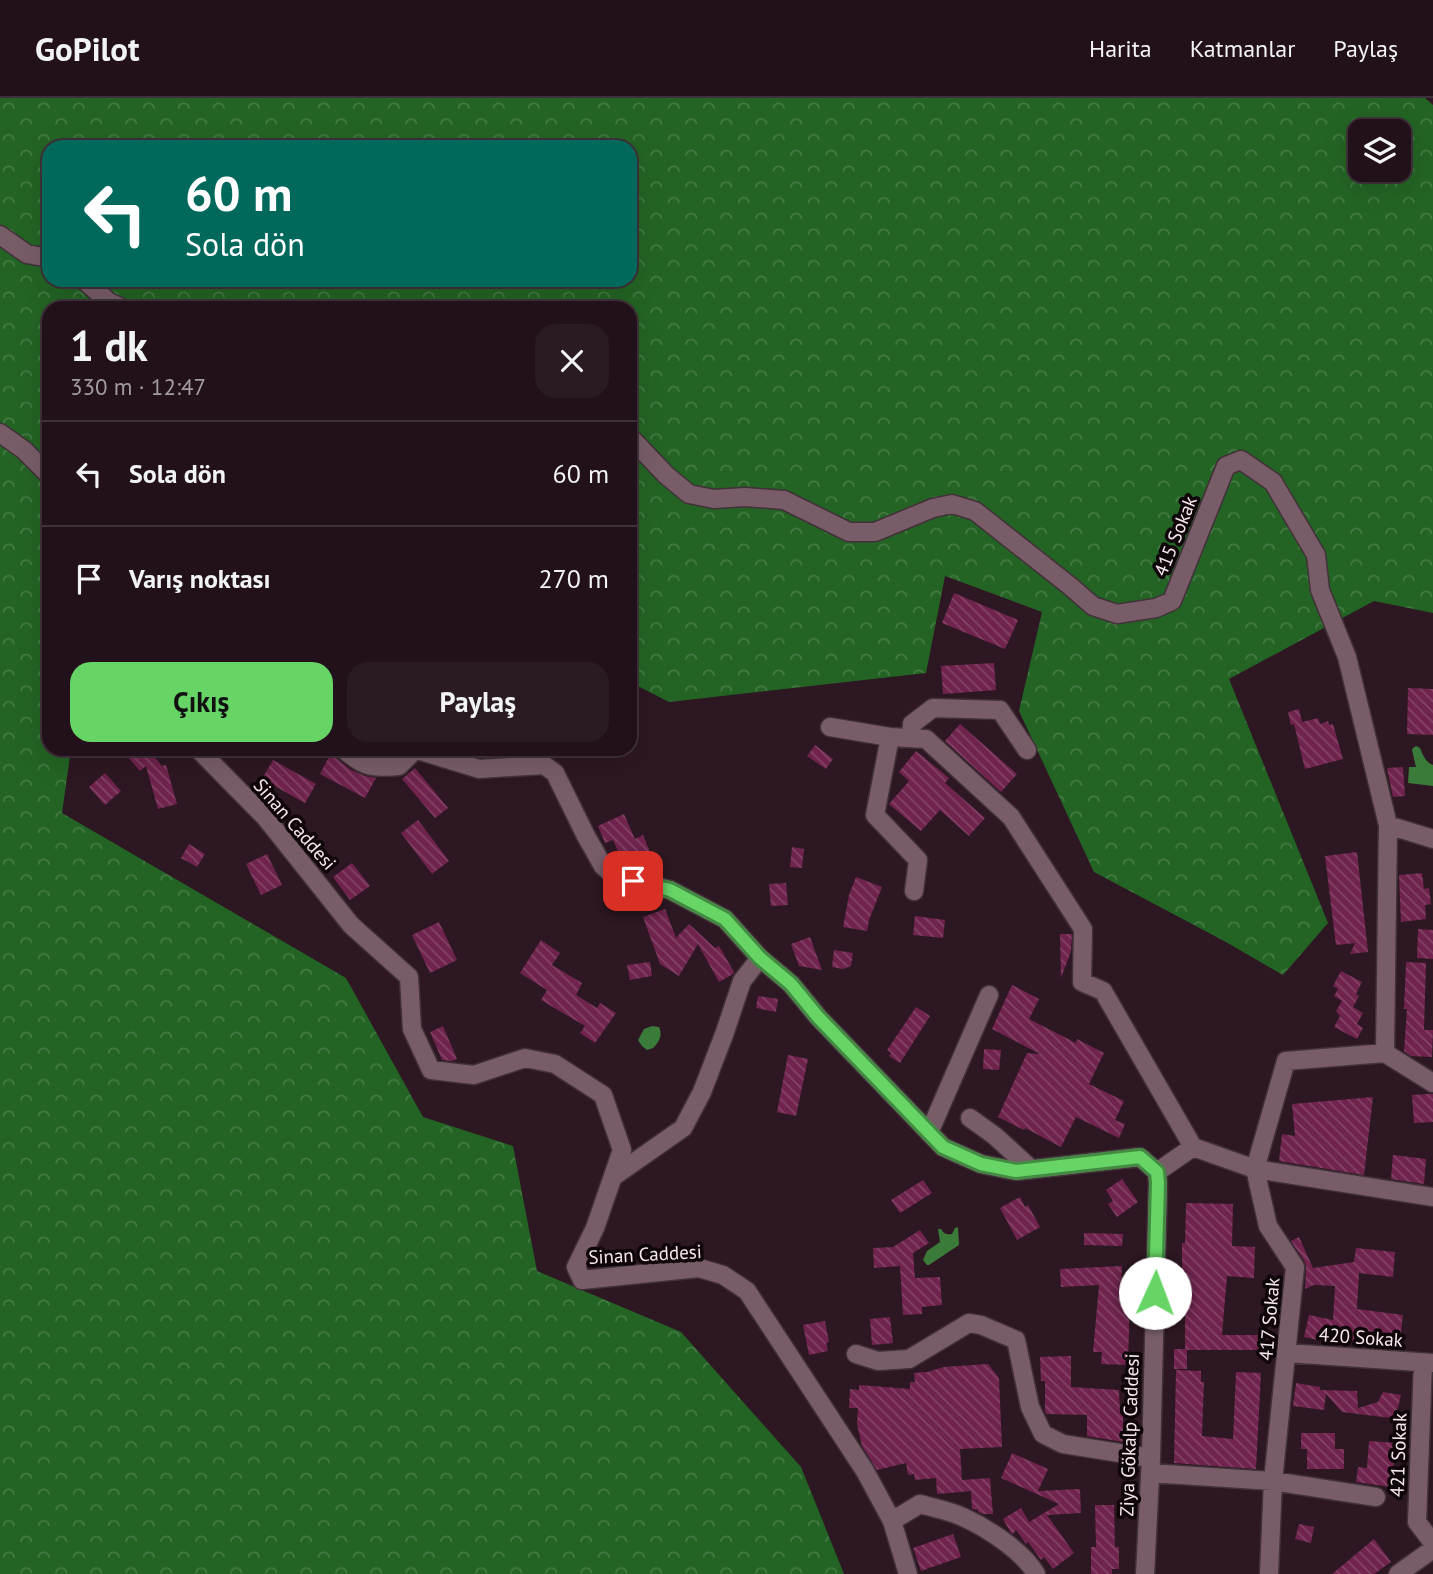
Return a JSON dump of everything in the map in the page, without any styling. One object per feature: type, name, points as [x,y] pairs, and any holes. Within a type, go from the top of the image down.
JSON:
[{"type":"street","points":[[0,235],[27,254],[42,257]]},
{"type":"street","points":[[92,287],[108,301]]},
{"type":"street","points":[[0,433],[24,450],[42,468]]},
{"type":"street","name":"415 Sokak","points":[[637,444],[666,475],[689,494],[714,499],[744,497],[784,500],[849,532],[874,532],[933,508],[952,504],[975,511],[1093,606],[1117,614],[1156,608],[1172,601],[1226,467],[1241,460],[1273,482],[1316,555],[1320,590],[1347,657],[1388,825]]},
{"type":"street","points":[[911,738],[912,724],[933,708],[1000,710],[1027,750]]},
{"type":"street","points":[[830,727],[890,737],[926,739],[1011,817],[1083,929],[1082,982],[1103,990],[1193,1147],[1255,1169],[1433,1198]]},
{"type":"street","points":[[890,737],[875,815],[918,860],[914,891]]},
{"type":"street","name":"Sinan Caddesi","points":[[205,756],[265,817],[351,925],[409,977],[412,1029],[431,1070],[474,1075],[524,1058],[555,1064],[603,1095],[622,1150],[595,1228],[576,1267],[582,1280],[699,1268],[723,1275],[747,1291],[865,1471],[892,1521],[908,1574]]},
{"type":"street","points":[[352,756],[375,768],[400,766],[408,756]]},
{"type":"street","points":[[437,756],[479,769],[544,765],[555,773],[603,866],[614,876],[670,890],[725,919],[760,958],[791,984],[818,1017],[943,1147],[981,1164],[1016,1171],[1140,1157],[1157,1172],[1193,1147]]},
{"type":"street","points":[[1385,1053],[1388,825],[1433,839]]},
{"type":"street","points":[[613,1177],[683,1128],[702,1092],[742,981],[760,958]]},
{"type":"street","points":[[929,1133],[989,995]]},
{"type":"street","points":[[1255,1169],[1286,1061],[1385,1053],[1433,1083]]},
{"type":"street","points":[[970,1118],[995,1136],[1031,1169]]},
{"type":"street","name":"417 Sokak","points":[[1255,1169],[1268,1226],[1295,1267],[1273,1481],[1269,1574]]},
{"type":"street","name":"Ziya Gökalp Caddesi","points":[[1145,1574],[1157,1172]]},
{"type":"street","points":[[856,1354],[878,1361],[909,1359],[969,1323],[981,1325],[1016,1340],[1030,1407],[1043,1434],[1063,1444],[1150,1466],[1376,1497]]},
{"type":"street","name":"420 Sokak","points":[[1287,1353],[1428,1363]]},
{"type":"street","name":"421 Sokak","points":[[1428,1363],[1417,1522],[1433,1543]]},
{"type":"street","points":[[892,1521],[920,1504],[962,1517],[1010,1545],[1037,1574]]},
{"type":"street","points":[[1398,1574],[1433,1549]]},
{"type":"green space","points":[[0,98],[1425,98],[1433,105],[1433,613],[1374,601],[1229,679],[1328,923],[1283,975],[1094,872],[1019,711],[1042,612],[945,576],[926,673],[669,702],[637,686],[637,301],[42,301],[42,756],[70,756],[62,813],[346,978],[423,1117],[513,1146],[537,1271],[681,1332],[801,1467],[844,1574],[0,1574]]},
{"type":"shaded area","points":[[1416,746],[1433,765],[1433,786],[1408,783],[1409,767],[1416,767],[1412,750]]},
{"type":"shaded area","points":[[659,1027],[659,1041],[647,1050],[638,1040],[644,1029]]},
{"type":"shaded area","points":[[958,1227],[959,1245],[927,1265],[923,1260],[927,1251],[940,1242],[938,1229],[952,1234]]},
{"type":"building","points":[[954,593],[1018,620],[1005,649],[942,623]]},
{"type":"building","points":[[994,663],[996,690],[943,694],[941,666]]},
{"type":"building","points":[[1408,688],[1433,689],[1433,735],[1407,734]]},
{"type":"building","points":[[1299,709],[1302,722],[1318,718],[1320,724],[1328,721],[1329,725],[1333,724],[1343,759],[1305,769],[1294,724],[1291,725],[1288,712]]},
{"type":"building","points":[[960,724],[1017,774],[1001,792],[945,741]]},
{"type":"building","points":[[815,745],[833,759],[826,769],[807,756]]},
{"type":"building","points":[[916,751],[949,778],[945,783],[985,818],[969,836],[940,810],[921,831],[889,804],[909,781],[899,772]]},
{"type":"building","points":[[127,756],[153,756],[162,766],[166,765],[177,804],[158,809],[146,766],[140,771]]},
{"type":"building","points":[[329,756],[335,756],[351,770],[376,778],[365,798],[320,774]]},
{"type":"building","points":[[273,760],[316,784],[305,803],[262,779]]},
{"type":"building","points":[[1403,767],[1405,796],[1393,797],[1387,768]]},
{"type":"building","points":[[415,768],[448,808],[435,818],[402,779]]},
{"type":"building","points":[[105,773],[121,791],[105,805],[89,787]]},
{"type":"building","points":[[624,814],[635,839],[643,835],[650,852],[624,864],[613,840],[605,843],[598,826]]},
{"type":"building","points":[[418,820],[449,861],[432,874],[401,833]]},
{"type":"building","points":[[189,844],[205,854],[197,867],[181,858]]},
{"type":"building","points":[[792,847],[804,849],[802,868],[790,867]]},
{"type":"building","points":[[1357,852],[1368,952],[1350,954],[1355,943],[1336,945],[1325,856]]},
{"type":"building","points":[[267,854],[282,885],[261,895],[246,864]]},
{"type":"building","points":[[352,863],[370,886],[350,900],[333,877]]},
{"type":"building","points":[[1422,873],[1424,889],[1429,888],[1431,904],[1425,905],[1426,919],[1401,922],[1399,875]]},
{"type":"building","points":[[856,877],[882,887],[867,931],[843,927],[849,895]]},
{"type":"building","points":[[786,883],[788,905],[771,906],[769,884]]},
{"type":"building","points":[[665,909],[676,938],[689,924],[715,948],[719,946],[733,974],[719,982],[698,944],[679,976],[660,964],[643,917]]},
{"type":"building","points":[[915,916],[945,920],[943,938],[913,935]]},
{"type":"building","points":[[439,922],[457,960],[430,973],[412,935]]},
{"type":"building","points":[[1418,929],[1433,930],[1433,959],[1417,958]]},
{"type":"building","points":[[1060,934],[1072,934],[1071,951],[1061,978]]},
{"type":"building","points":[[810,937],[822,970],[799,966],[791,944]]},
{"type":"building","points":[[541,940],[560,953],[552,965],[582,983],[576,995],[597,1008],[600,1003],[616,1013],[595,1043],[580,1033],[585,1026],[541,1000],[547,990],[520,973]]},
{"type":"building","points":[[834,950],[853,953],[851,966],[843,969],[832,967]]},
{"type":"building","points":[[650,962],[652,976],[630,980],[627,965]]},
{"type":"building","points":[[1406,962],[1426,963],[1424,1030],[1433,1030],[1432,1057],[1411,1056],[1404,1051]]},
{"type":"building","points":[[1341,971],[1362,982],[1353,1007],[1363,1013],[1357,1024],[1363,1028],[1357,1039],[1334,1027],[1340,1016],[1336,1011],[1342,1001],[1334,996],[1338,989],[1333,986]]},
{"type":"building","points":[[1012,985],[1039,999],[1029,1019],[1076,1043],[1077,1039],[1104,1053],[1089,1084],[1124,1101],[1115,1120],[1125,1124],[1119,1138],[1076,1117],[1061,1147],[998,1117],[1027,1053],[1040,1054],[992,1029]]},
{"type":"building","points":[[758,996],[778,999],[776,1012],[756,1008]]},
{"type":"building","points":[[916,1007],[930,1016],[900,1063],[889,1056],[891,1053],[887,1050]]},
{"type":"building","points":[[443,1026],[457,1059],[452,1061],[442,1060],[430,1032]]},
{"type":"building","points":[[984,1049],[1001,1050],[999,1070],[983,1069]]},
{"type":"building","points":[[788,1055],[808,1059],[796,1116],[777,1112]]},
{"type":"building","points":[[1433,1094],[1433,1122],[1414,1123],[1412,1095]]},
{"type":"building","points":[[1373,1097],[1364,1175],[1279,1161],[1282,1134],[1295,1136],[1292,1104]]},
{"type":"building","points":[[1393,1155],[1426,1159],[1424,1184],[1391,1179]]},
{"type":"building","points":[[1122,1179],[1138,1202],[1117,1217],[1108,1204],[1113,1201],[1106,1190]]},
{"type":"building","points":[[923,1180],[932,1193],[900,1213],[891,1200]]},
{"type":"building","points":[[1020,1197],[1025,1207],[1028,1205],[1040,1227],[1017,1240],[1000,1208]]},
{"type":"building","points":[[1186,1203],[1233,1204],[1232,1246],[1255,1247],[1254,1278],[1227,1276],[1222,1335],[1262,1335],[1262,1350],[1187,1350],[1187,1369],[1174,1369],[1174,1349],[1185,1349],[1185,1313],[1182,1313],[1186,1271],[1182,1271],[1182,1243],[1185,1243]]},
{"type":"building","points":[[920,1230],[929,1243],[913,1253],[915,1278],[940,1277],[942,1305],[922,1307],[922,1314],[903,1315],[900,1266],[874,1268],[873,1248],[893,1247]]},
{"type":"building","points":[[1084,1233],[1123,1234],[1122,1246],[1084,1245]]},
{"type":"building","points":[[1299,1237],[1313,1268],[1354,1262],[1356,1248],[1395,1252],[1393,1277],[1359,1273],[1357,1309],[1403,1315],[1399,1349],[1348,1342],[1348,1346],[1331,1345],[1304,1337],[1309,1315],[1333,1320],[1335,1286],[1314,1285],[1305,1289],[1305,1262],[1291,1241]]},
{"type":"building","points":[[1122,1266],[1121,1294],[1130,1295],[1128,1365],[1101,1364],[1102,1352],[1093,1352],[1099,1285],[1061,1287],[1060,1269]]},
{"type":"building","points":[[890,1317],[893,1343],[872,1345],[870,1319]]},
{"type":"building","points":[[825,1321],[828,1351],[809,1355],[803,1325]]},
{"type":"building","points":[[1071,1356],[1071,1387],[1119,1390],[1120,1414],[1123,1414],[1123,1442],[1087,1436],[1087,1415],[1046,1414],[1045,1381],[1041,1381],[1040,1357]]},
{"type":"building","points":[[988,1364],[999,1378],[1002,1447],[960,1449],[962,1480],[990,1478],[993,1514],[983,1514],[972,1509],[971,1491],[937,1494],[936,1478],[915,1480],[914,1474],[908,1475],[906,1463],[877,1470],[862,1446],[857,1424],[858,1408],[849,1408],[850,1389],[859,1390],[859,1385],[910,1389],[910,1382],[915,1382],[914,1373],[944,1367]]},
{"type":"building","points":[[1176,1370],[1201,1371],[1201,1382],[1204,1382],[1202,1436],[1233,1439],[1236,1372],[1261,1373],[1256,1469],[1174,1463]]},
{"type":"building","points":[[1296,1383],[1320,1387],[1320,1390],[1357,1391],[1358,1408],[1378,1402],[1383,1392],[1401,1395],[1398,1408],[1391,1418],[1342,1412],[1326,1394],[1324,1410],[1293,1406]]},
{"type":"building","points":[[1301,1433],[1335,1433],[1335,1449],[1344,1449],[1344,1469],[1307,1469],[1307,1449],[1301,1449]]},
{"type":"building","points":[[1369,1441],[1396,1443],[1391,1487],[1356,1482],[1358,1467],[1367,1468]]},
{"type":"building","points":[[1012,1453],[1048,1469],[1038,1491],[1080,1489],[1081,1513],[1047,1515],[1074,1553],[1053,1569],[1044,1557],[1041,1560],[1016,1530],[1011,1533],[1003,1519],[1021,1508],[1029,1522],[1059,1504],[1001,1478]]},
{"type":"building","points":[[1095,1505],[1114,1505],[1115,1547],[1119,1547],[1119,1569],[1112,1569],[1112,1574],[1091,1574],[1091,1547],[1096,1547]]},
{"type":"building","points":[[1299,1524],[1314,1527],[1311,1543],[1295,1539]]},
{"type":"building","points":[[953,1534],[961,1557],[921,1571],[913,1548]]},
{"type":"building","points":[[1374,1539],[1391,1562],[1374,1574],[1332,1574]]},
{"type":"route","points":[[633,881],[670,890],[725,919],[760,958],[791,984],[818,1017],[943,1147],[981,1164],[1016,1171],[1140,1157],[1157,1172],[1155,1293]]}]
